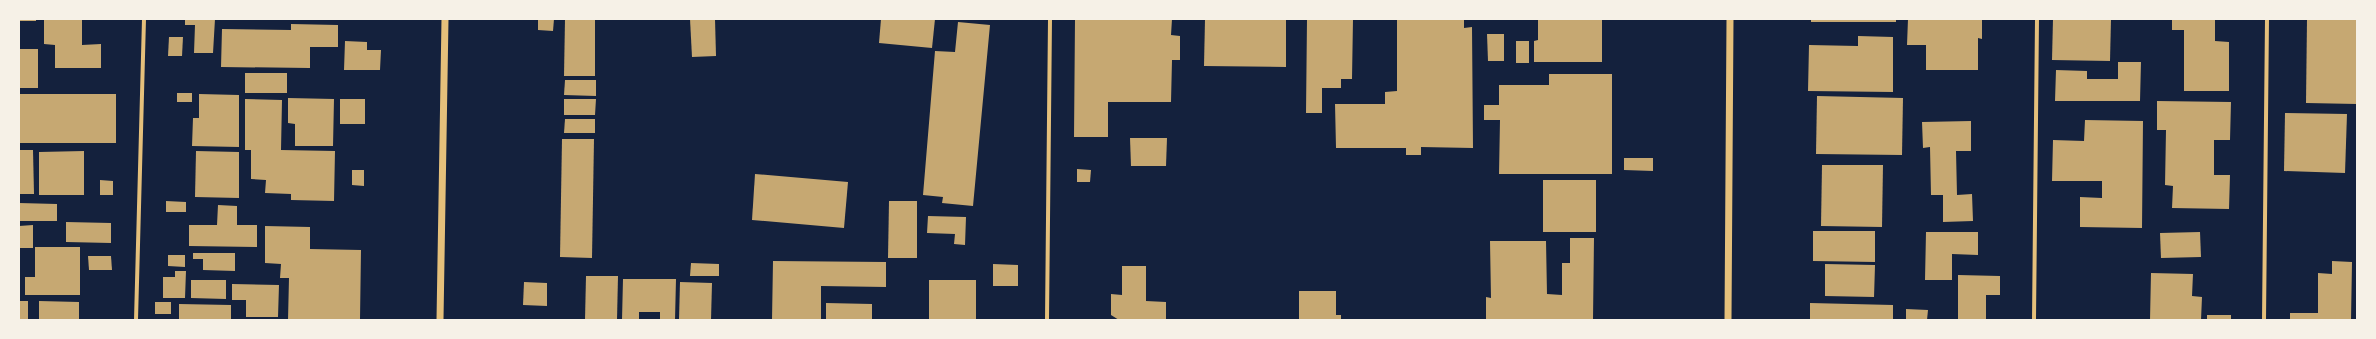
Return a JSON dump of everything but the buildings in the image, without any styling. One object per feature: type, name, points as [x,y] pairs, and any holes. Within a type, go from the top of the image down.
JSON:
[{"type":"street","points":[[136,320],[144,19]]},
{"type":"street","points":[[440,320],[445,19]]},
{"type":"street","points":[[1046,320],[1050,19]]},
{"type":"street","points":[[1728,320],[1730,19]]},
{"type":"street","points":[[2034,320],[2037,19]]},
{"type":"street","points":[[2264,320],[2267,19]]}]
